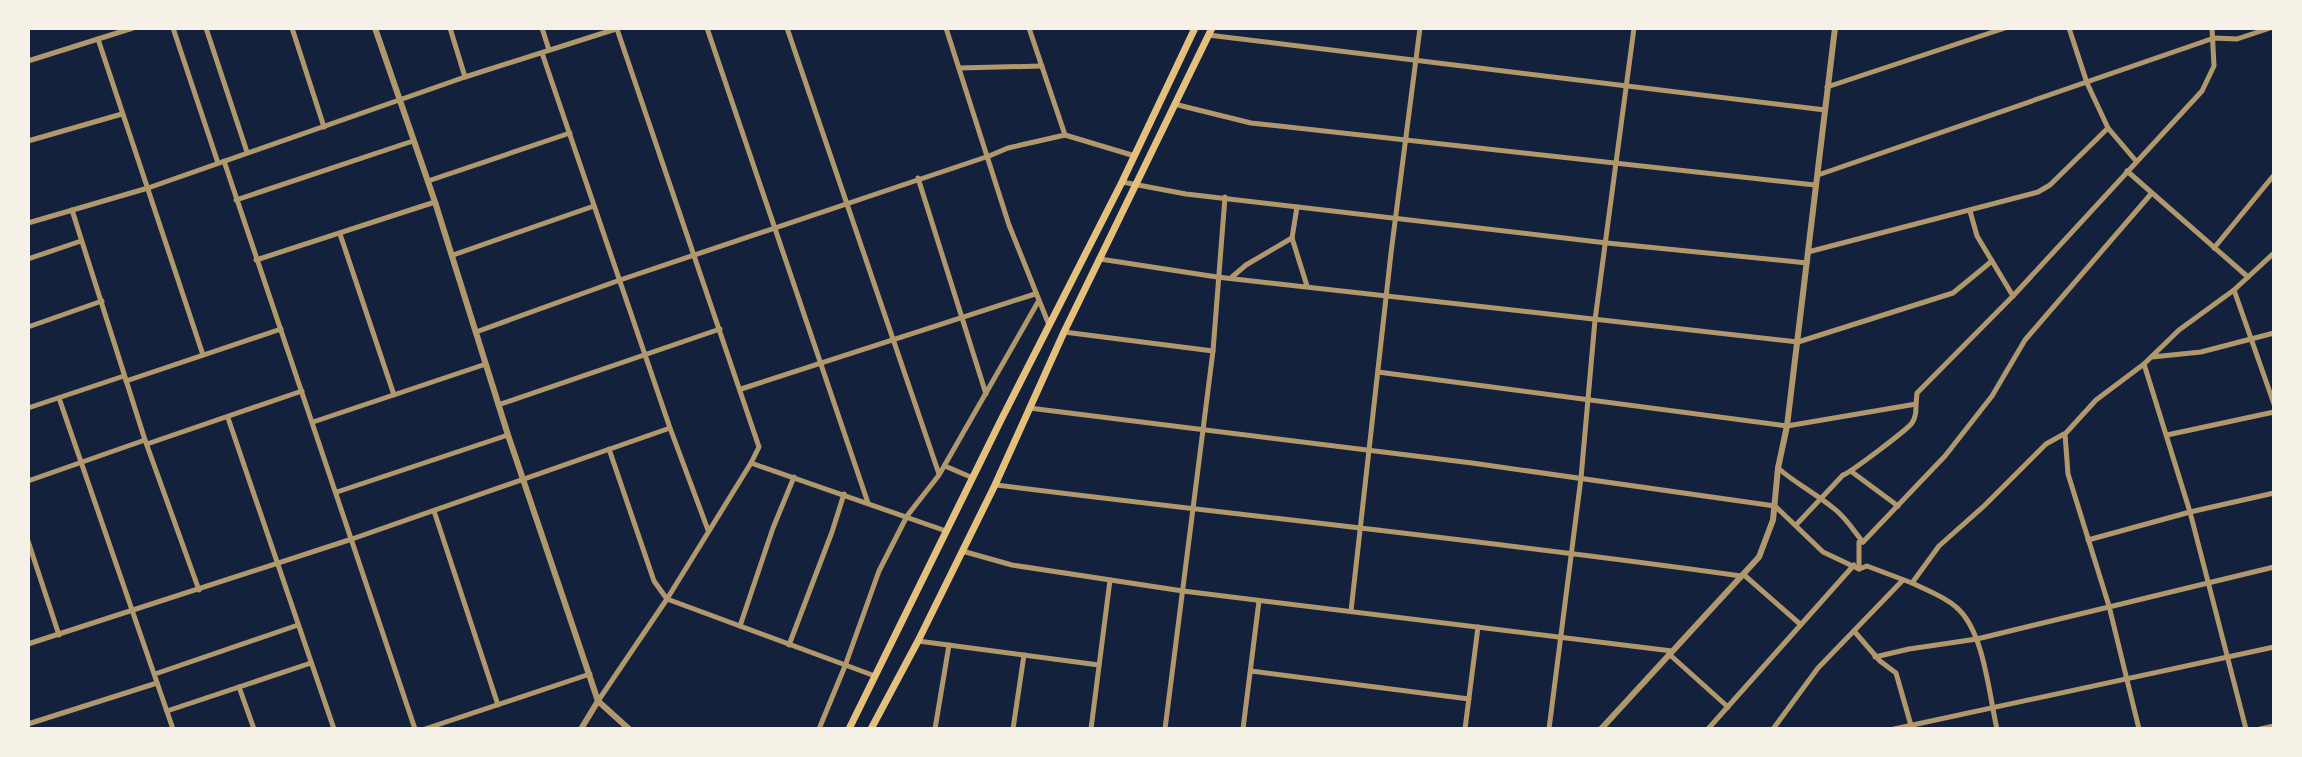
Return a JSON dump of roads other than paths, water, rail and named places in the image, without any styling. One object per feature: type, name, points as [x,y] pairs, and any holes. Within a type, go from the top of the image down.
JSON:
[{"type":"main road","points":[[849,729],[1135,156],[1195,28]]},
{"type":"main road","points":[[871,729],[995,485],[1064,332],[1210,32]]},
{"type":"street","points":[[28,61],[133,28]]},
{"type":"street","points":[[173,28],[281,329],[415,729]]},
{"type":"street","points":[[206,28],[247,152]]},
{"type":"street","points":[[292,28],[324,127]]},
{"type":"street","points":[[375,28],[453,255],[522,479],[598,701],[629,729]]},
{"type":"street","points":[[450,28],[465,77]]},
{"type":"street","points":[[542,28],[549,50]]},
{"type":"street","points":[[28,223],[148,188],[465,77],[618,28],[671,181],[692,256],[741,389],[758,450],[667,599],[581,729]]},
{"type":"street","points":[[707,28],[868,503]]},
{"type":"street","points":[[787,28],[939,475]]},
{"type":"street","points":[[946,28],[1009,225],[1049,325]]},
{"type":"street","points":[[1029,28],[1065,135]]},
{"type":"street","points":[[1185,28],[1190,38]]},
{"type":"street","points":[[1351,611],[1420,28]]},
{"type":"street","points":[[1549,729],[1581,478],[1595,320],[1634,28]]},
{"type":"street","points":[[1601,729],[1759,557],[1768,536],[1798,342],[1833,28]]},
{"type":"street","points":[[1827,87],[2005,28]]},
{"type":"street","points":[[2069,28],[2087,83],[2108,128],[2137,161]]},
{"type":"street","points":[[1796,525],[1843,475],[1852,472],[1907,429],[1914,421],[1917,393],[2013,296],[2202,91],[2214,66],[2212,28]]},
{"type":"street","points":[[1817,176],[2214,38],[2237,39],[2270,28]]},
{"type":"street","points":[[1210,32],[1416,61],[1825,110]]},
{"type":"street","points":[[98,39],[203,355]]},
{"type":"street","points":[[542,53],[708,530]]},
{"type":"street","points":[[959,68],[1042,66]]},
{"type":"street","points":[[1174,104],[1251,123],[1815,185]]},
{"type":"street","points":[[28,141],[122,114]]},
{"type":"street","points":[[1808,252],[1970,211],[2046,188],[2108,128]]},
{"type":"street","points":[[428,181],[570,133]]},
{"type":"street","points":[[476,332],[1008,148],[1065,135],[1135,156]]},
{"type":"street","points":[[236,200],[413,141]]},
{"type":"street","points":[[2127,171],[2248,277]]},
{"type":"street","points":[[2214,248],[2274,175]]},
{"type":"street","points":[[918,178],[986,394]]},
{"type":"street","points":[[1122,182],[1297,207],[1807,263]]},
{"type":"street","points":[[1708,729],[1800,624],[1856,567],[1859,542],[1863,542],[1945,456],[1992,396],[2025,340],[2151,194]]},
{"type":"street","points":[[1165,729],[1213,351],[1225,197]]},
{"type":"street","points":[[256,260],[435,202]]},
{"type":"street","points":[[453,255],[594,206]]},
{"type":"street","points":[[1297,207],[1292,238],[1307,286]]},
{"type":"street","points":[[72,210],[146,442],[199,590]]},
{"type":"street","points":[[1970,211],[1977,236],[2013,296]]},
{"type":"street","points":[[340,234],[394,395]]},
{"type":"street","points":[[1232,278],[1246,265],[1292,238]]},
{"type":"street","points":[[28,259],[81,241]]},
{"type":"street","points":[[1912,583],[1939,546],[2046,444],[2065,434],[2096,400],[2144,364],[2179,330],[2234,290],[2274,253]]},
{"type":"street","points":[[1100,259],[1217,277],[1798,342],[1953,293],[1992,261]]},
{"type":"street","points":[[2234,290],[2274,404]]},
{"type":"street","points":[[741,389],[1035,294]]},
{"type":"street","points":[[28,327],[102,301]]},
{"type":"street","points":[[819,729],[879,571],[907,516],[945,466],[1038,302]]},
{"type":"street","points":[[28,408],[281,329]]},
{"type":"street","points":[[498,405],[720,329]]},
{"type":"street","points":[[1064,332],[1213,351]]},
{"type":"street","points":[[2151,357],[2201,352],[2274,333]]},
{"type":"street","points":[[313,422],[486,364]]},
{"type":"street","points":[[2144,364],[2190,512],[2246,729]]},
{"type":"street","points":[[1378,372],[1787,426],[1916,404]]},
{"type":"street","points":[[28,481],[228,418],[302,391]]},
{"type":"street","points":[[59,398],[173,729]]},
{"type":"street","points":[[1029,408],[1369,450],[1775,506],[1823,552],[1856,567],[1867,566],[1912,583],[1954,604],[1963,613],[1977,639],[1997,729]]},
{"type":"street","points":[[2167,435],[2274,412]]},
{"type":"street","points":[[228,418],[334,729]]},
{"type":"street","points":[[28,644],[278,564],[670,428]]},
{"type":"street","points":[[2065,434],[2068,474],[2109,606],[2139,729]]},
{"type":"street","points":[[337,492],[508,435]]},
{"type":"street","points":[[609,449],[654,581],[667,599],[875,676]]},
{"type":"street","points":[[751,463],[947,532]]},
{"type":"street","points":[[945,466],[974,478]]},
{"type":"street","points":[[1778,468],[1832,507],[1863,542]]},
{"type":"street","points":[[1852,472],[1898,506]]},
{"type":"street","points":[[740,627],[773,528],[794,477]]},
{"type":"street","points":[[995,485],[1360,530],[1572,552],[1742,575],[1800,624]]},
{"type":"street","points":[[2088,540],[2274,493]]},
{"type":"street","points":[[789,645],[844,494]]},
{"type":"street","points":[[434,511],[498,705]]},
{"type":"street","points":[[28,541],[59,635]]},
{"type":"street","points":[[961,551],[1012,565],[1183,591],[1670,653],[1728,707]]},
{"type":"street","points":[[1875,657],[1977,639],[2274,567]]},
{"type":"street","points":[[1091,729],[1110,580]]},
{"type":"street","points":[[1773,729],[1818,668],[1903,580]]},
{"type":"street","points":[[1243,729],[1259,601]]},
{"type":"street","points":[[155,674],[298,625]]},
{"type":"street","points":[[1465,729],[1478,627]]},
{"type":"street","points":[[1854,631],[1875,657],[1896,673],[1912,727]]},
{"type":"street","points":[[918,641],[1099,665]]},
{"type":"street","points":[[935,729],[949,645]]},
{"type":"street","points":[[1894,729],[2274,647]]},
{"type":"street","points":[[1013,729],[1024,655]]},
{"type":"street","points":[[167,711],[311,663]]},
{"type":"street","points":[[1251,671],[1469,699]]},
{"type":"street","points":[[425,729],[590,674]]},
{"type":"street","points":[[28,724],[157,683]]},
{"type":"street","points":[[239,687],[254,729]]},
{"type":"street","points":[[2260,729],[2274,726]]}]
